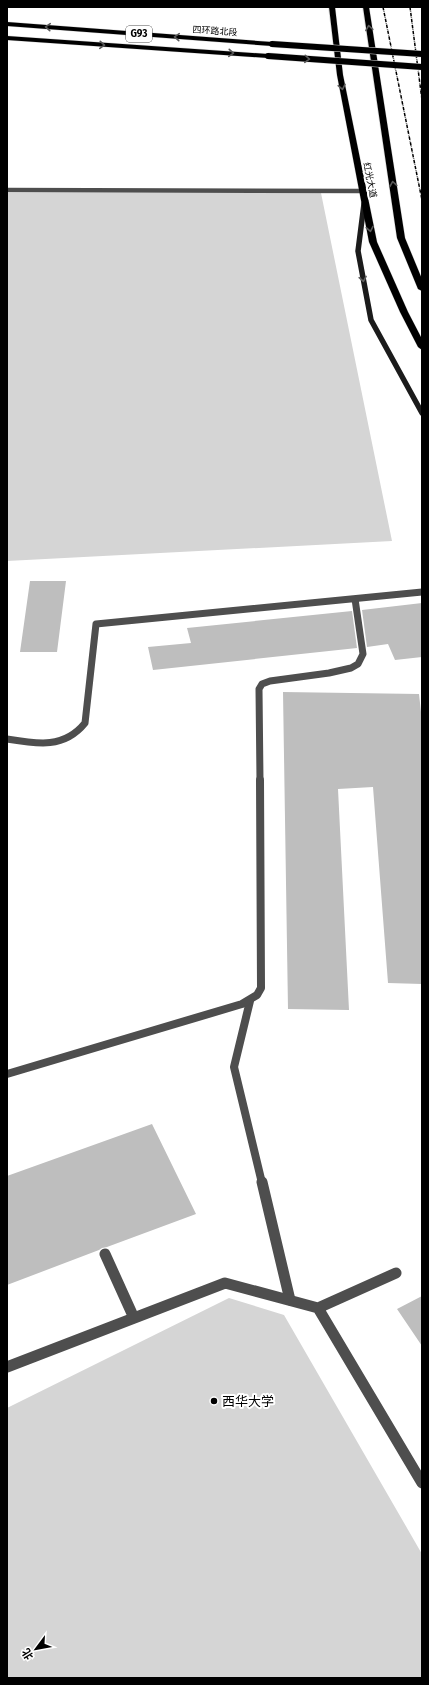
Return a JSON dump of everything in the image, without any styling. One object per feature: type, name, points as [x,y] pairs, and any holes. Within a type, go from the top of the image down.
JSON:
[{"type":"highway","name":"红光大道","points":[[332,7],[340,75],[373,242],[404,312],[422,347]]},
{"type":"highway","name":"红光大道","points":[[366,7],[401,238],[422,289]]},
{"type":"highway","name":"四环路北段","points":[[7,24],[422,54]]},
{"type":"highway","name":"四环路北段","points":[[7,38],[422,67]]},
{"type":"main road","points":[[365,199],[358,251],[371,320],[422,413]]},
{"type":"street","points":[[7,190],[363,191]]},
{"type":"street","points":[[7,739],[42,744],[51,743],[67,738],[82,727],[84,723],[96,624],[422,592]]},
{"type":"street","points":[[7,1074],[250,1001],[257,996],[261,988],[259,689],[262,684],[270,680],[341,670],[358,664],[362,659],[363,654],[355,599]]},
{"type":"street","points":[[250,1001],[234,1067],[290,1300]]},
{"type":"street","points":[[105,1254],[134,1318]]},
{"type":"street","points":[[7,1366],[225,1283],[318,1308],[396,1273]]},
{"type":"street","points":[[318,1308],[422,1483]]},
{"type":"shaded area","points":[[7,193],[321,193],[392,541],[7,561]]},
{"type":"shaded area","points":[[229,1298],[284,1315],[422,1554],[422,1678],[7,1678],[7,1408]]},
{"type":"building","points":[[30,581],[66,581],[57,652],[20,652]]},
{"type":"building","points":[[422,603],[422,657],[395,660],[388,644],[367,647],[362,610]]},
{"type":"building","points":[[352,611],[357,648],[153,670],[148,647],[191,643],[187,628]]},
{"type":"building","points":[[283,692],[419,694],[422,721],[422,984],[388,983],[373,787],[338,789],[349,1010],[288,1009]]},
{"type":"building","points":[[152,1124],[196,1214],[102,1248],[7,1285],[7,1176]]},
{"type":"building","points":[[422,1296],[422,1346],[397,1309]]},
{"type":"railway","points":[[383,7],[422,200]]},
{"type":"railway","points":[[410,7],[422,100]]},
{"type":"place","name":"西华大学","points":[[214,1401]]}]
